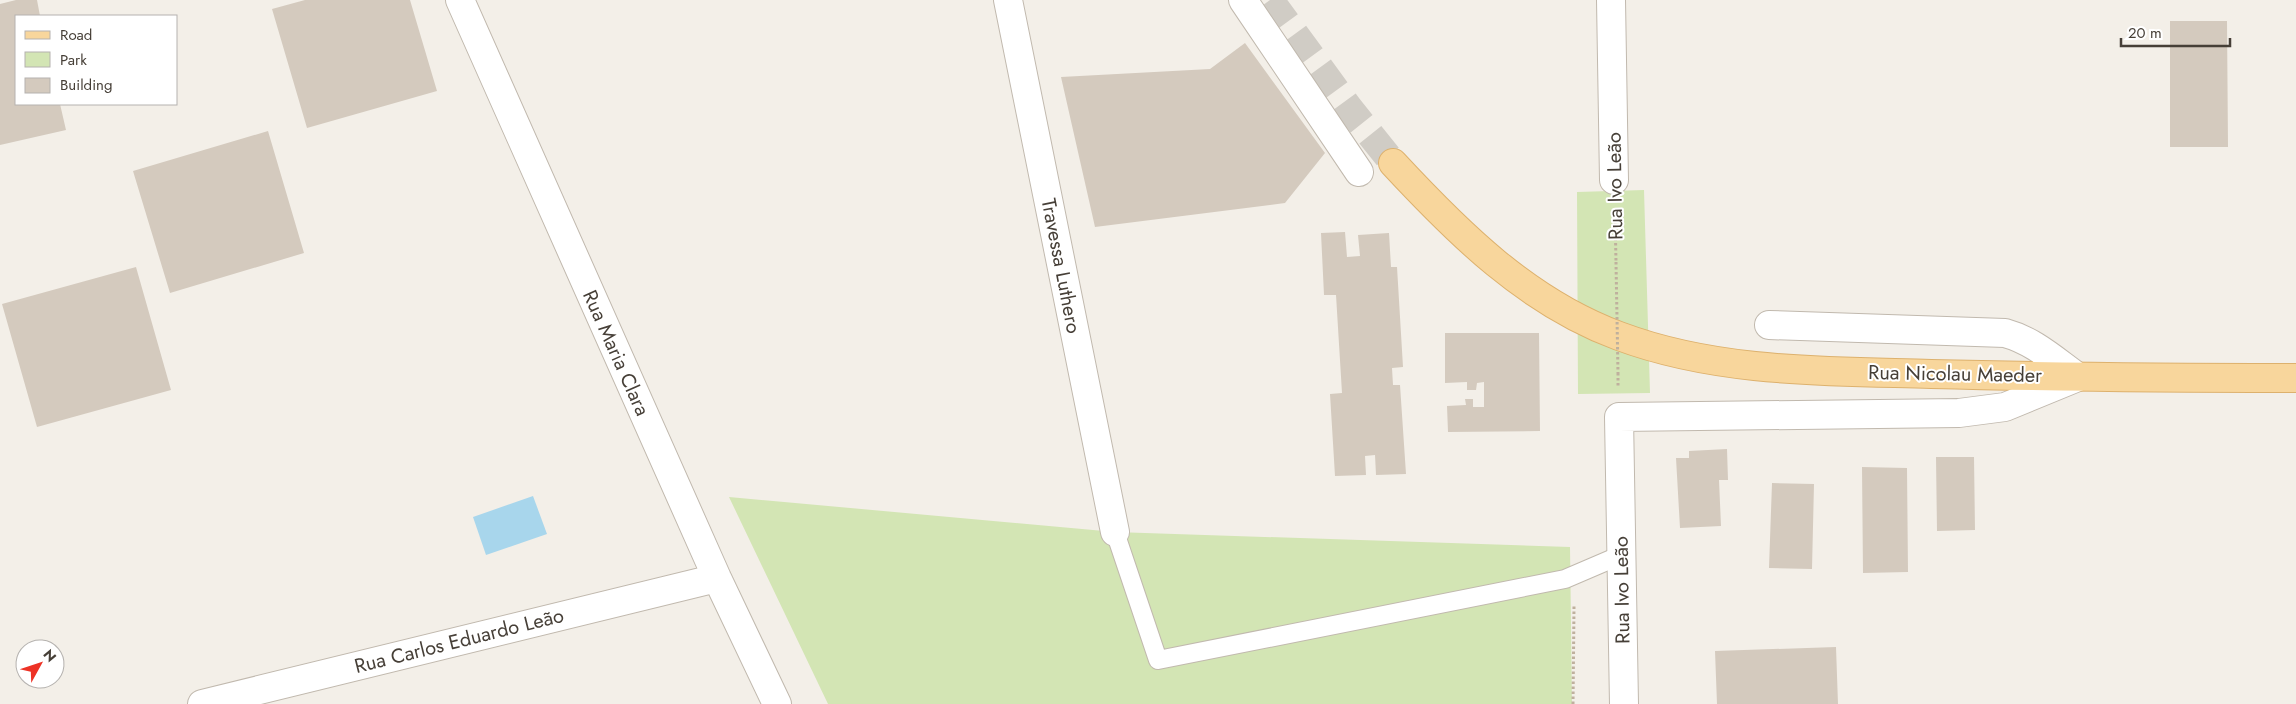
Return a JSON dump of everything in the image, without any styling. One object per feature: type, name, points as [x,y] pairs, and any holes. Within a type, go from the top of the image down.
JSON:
[{"type":"main road","name":"Rua Nicolau Maeder","points":[[1393,163],[1468,241],[1515,279],[1558,307],[1617,335],[1682,354],[1756,366],[1815,371],[2078,377],[2296,378]]},
{"type":"street","name":"Rua Maria Clara","points":[[460,0],[717,578],[777,704]]},
{"type":"street","name":"Travessa Luthero","points":[[1008,0],[1115,532]]},
{"type":"street","points":[[1243,0],[1359,172]]},
{"type":"street","name":"Rua Ivo Leão","points":[[1611,0],[1614,180]]},
{"type":"street","points":[[1769,325],[2005,333],[2023,338],[2035,345],[2078,377]]},
{"type":"street","name":"Rua Ivo Leão","points":[[1624,704],[1618,416],[1959,413],[2005,407],[2078,377]]},
{"type":"street","name":"Rua Carlos Eduardo Leão","points":[[202,704],[286,694],[717,578]]},
{"type":"lane","points":[[1115,532],[1158,660],[1574,576],[1621,555]]},
{"type":"path","name":"Rua Ivo Leão","points":[[1614,180],[1618,373]]},
{"type":"path","points":[[1573,704],[1574,576]]},
{"type":"green space","points":[[1644,190],[1650,393],[1578,394],[1577,192]]},
{"type":"green space","points":[[729,497],[1115,532],[1570,547],[1572,704],[828,704]]},
{"type":"water","points":[[533,496],[547,534],[486,555],[473,517]]},
{"type":"building","points":[[16,0],[37,0],[40,15],[15,15],[15,105],[60,105],[66,130],[0,145],[0,4]]},
{"type":"building","points":[[305,0],[410,0],[437,91],[307,128],[272,9]]},
{"type":"building","points":[[2170,21],[2227,21],[2228,147],[2170,147]]},
{"type":"building","points":[[1245,43],[1325,153],[1285,203],[1095,227],[1061,77],[1210,69]]},
{"type":"building","points":[[268,131],[304,253],[170,293],[133,171]]},
{"type":"building","points":[[1345,232],[1347,257],[1360,256],[1358,235],[1389,233],[1391,267],[1397,267],[1403,367],[1392,368],[1393,385],[1400,385],[1406,474],[1376,475],[1375,455],[1365,456],[1366,475],[1335,476],[1330,394],[1342,393],[1336,295],[1324,295],[1321,233]]},
{"type":"building","points":[[136,267],[171,390],[37,427],[2,304]]},
{"type":"building","points":[[1445,333],[1539,333],[1540,431],[1448,432],[1447,406],[1466,405],[1465,399],[1473,399],[1473,407],[1484,407],[1484,382],[1477,383],[1476,390],[1467,390],[1467,382],[1445,383]]},
{"type":"building","points":[[1727,449],[1728,480],[1719,480],[1721,526],[1680,528],[1676,458],[1689,458],[1689,451]]},
{"type":"building","points":[[1936,457],[1974,457],[1975,530],[1937,531]]},
{"type":"building","points":[[1862,467],[1907,468],[1908,572],[1863,573]]},
{"type":"building","points":[[1772,483],[1814,484],[1812,569],[1769,568]]},
{"type":"building","points":[[1836,647],[1838,704],[1717,704],[1715,651]]},
{"type":"tunnel","points":[[1270,0],[1349,108],[1393,163]]}]
